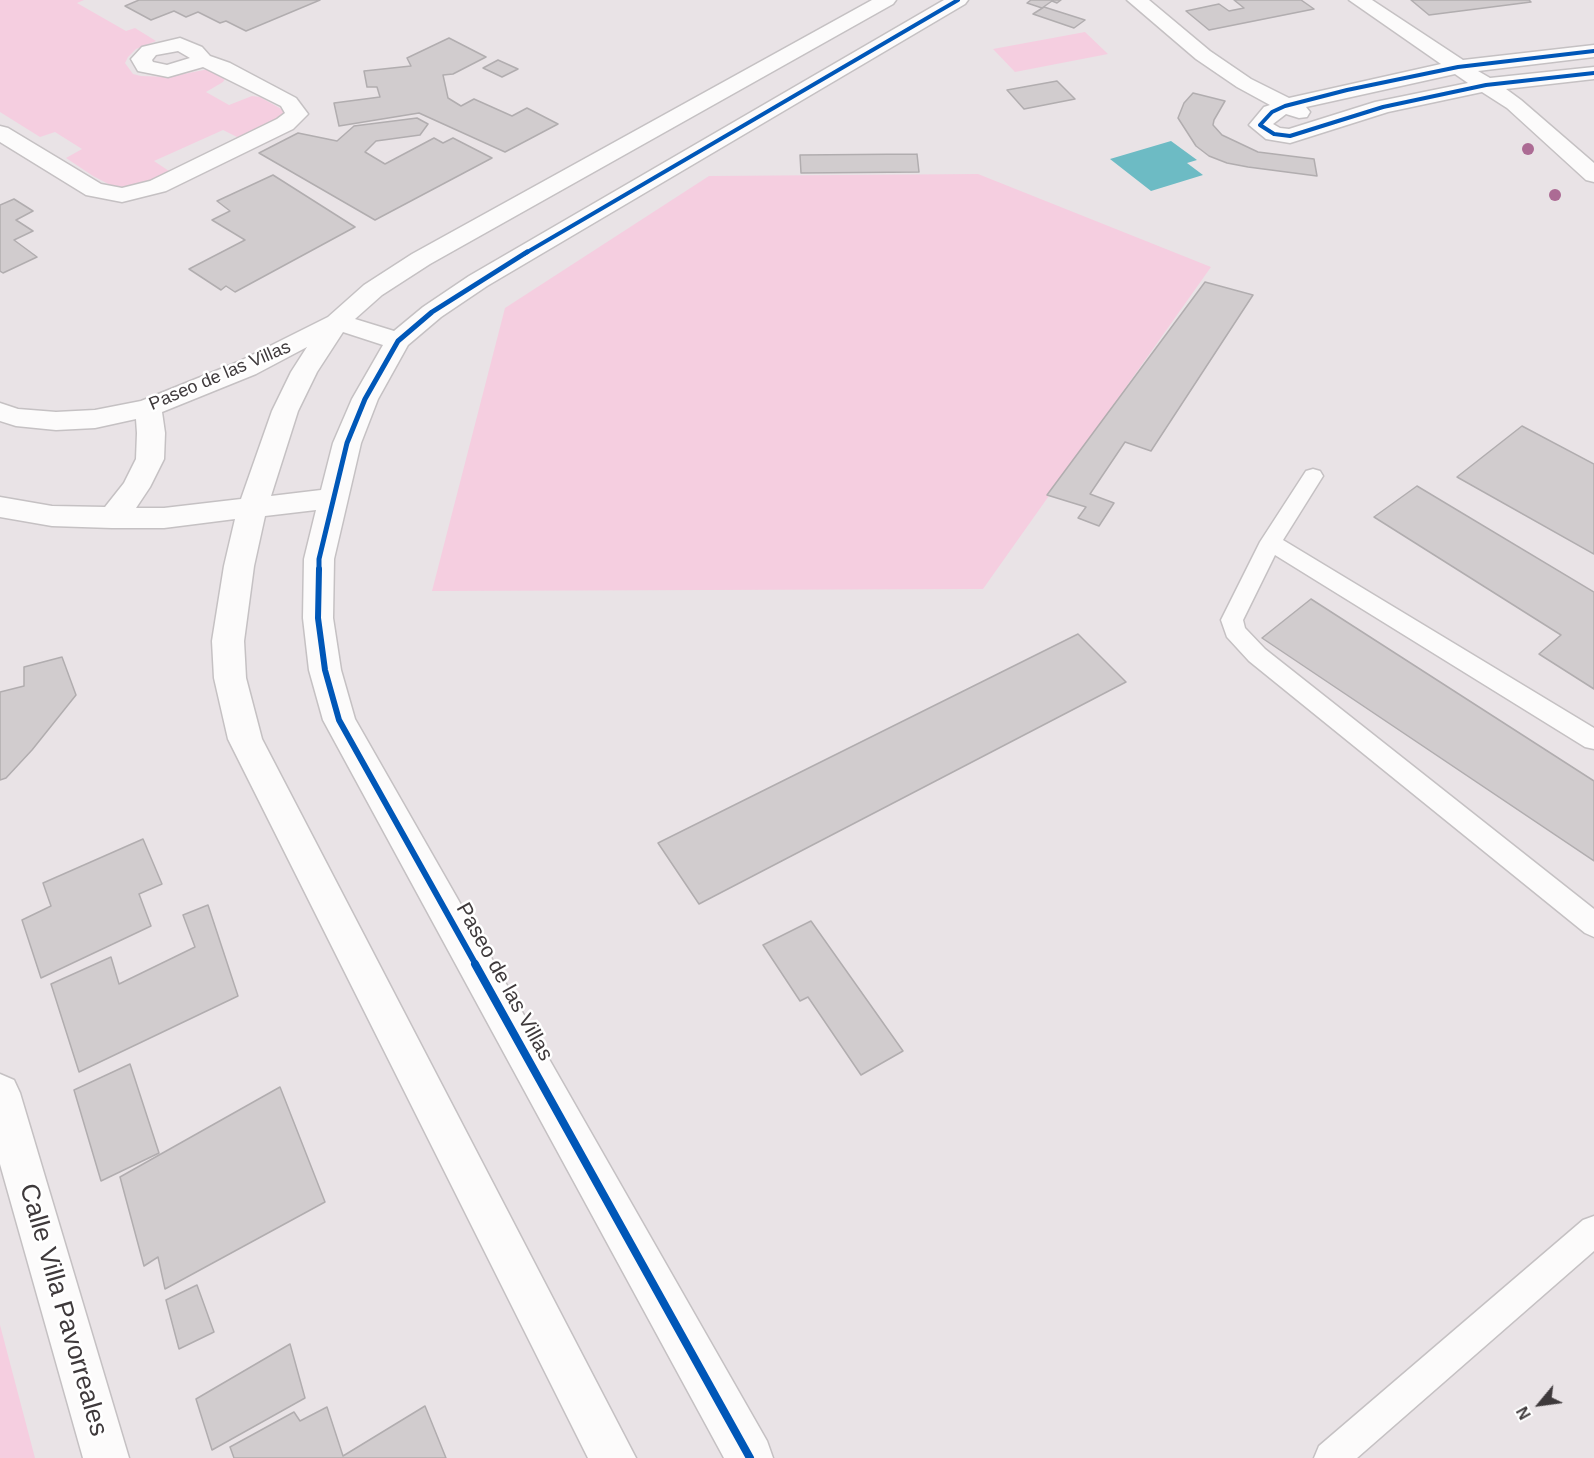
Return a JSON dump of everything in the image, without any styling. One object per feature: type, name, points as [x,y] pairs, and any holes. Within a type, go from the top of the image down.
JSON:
[{"type":"street","points":[[613,1458],[245,739],[230,678],[228,641],[239,566],[252,509],[285,411],[304,372],[337,322],[373,290],[421,259],[886,0]]},
{"type":"street","name":"Paseo de las Villas","points":[[750,1458],[339,720],[325,670],[318,618],[319,559],[347,443],[365,399],[398,341],[432,312],[478,281],[957,0]]},
{"type":"street","points":[[1137,0],[1203,55],[1279,109],[1328,126]]},
{"type":"street","points":[[1359,0],[1486,85],[1545,129],[1594,175]]},
{"type":"street","points":[[1386,0],[1488,63],[1594,149]]},
{"type":"street","points":[[1594,51],[1458,67],[1347,90],[1279,109],[1260,125],[1274,134],[1290,136],[1383,108],[1486,85],[1594,73]]},
{"type":"street","points":[[0,133],[94,190],[122,195],[158,186],[285,124],[297,114],[289,102],[223,67],[202,60]]},
{"type":"street","points":[[337,322],[398,341]]},
{"type":"street","name":"Paseo de las Villas","points":[[0,412],[16,417],[56,421],[95,419],[148,408],[247,368],[337,322]]},
{"type":"street","points":[[112,518],[136,488],[150,459],[151,433],[148,408]]},
{"type":"street","points":[[0,507],[52,516],[164,518],[333,498]]},
{"type":"street","name":"Calle Villa Pavorreales","points":[[0,1093],[106,1458]]},
{"type":"lane","points":[[1313,476],[1271,542],[1232,620],[1235,631],[1245,644],[1594,925]]},
{"type":"lane","points":[[1271,542],[1594,740]]},
{"type":"lane","points":[[1331,1458],[1594,1231]]},
{"type":"shaded area","points":[[0,0],[84,0],[77,3],[126,31],[135,28],[156,41],[136,49],[128,57],[125,63],[133,74],[168,77],[214,68],[228,74],[223,82],[206,92],[229,105],[252,96],[260,97],[285,111],[285,117],[239,138],[223,130],[154,161],[169,171],[142,184],[120,190],[66,158],[82,149],[55,132],[40,137],[0,112]]},
{"type":"shaded area","points":[[1085,32],[1108,54],[1015,72],[993,49]]},
{"type":"shaded area","points":[[978,174],[1211,267],[983,589],[432,591],[505,308],[709,176]]},
{"type":"shaded area","points":[[0,1325],[35,1458],[0,1458]]},
{"type":"water","points":[[1171,141],[1197,160],[1187,163],[1203,175],[1151,191],[1110,159]]},
{"type":"building","points":[[139,0],[320,0],[246,31],[226,21],[220,23],[198,12],[186,17],[174,11],[151,20],[125,6]]},
{"type":"building","points":[[1031,0],[1061,0],[1057,3],[1052,1],[1042,8],[1027,3]]},
{"type":"building","points":[[1234,0],[1301,0],[1314,9],[1209,30],[1186,11],[1219,4],[1229,11],[1244,8]]},
{"type":"building","points":[[1411,0],[1529,0],[1531,2],[1429,15]]},
{"type":"building","points":[[1044,7],[1085,20],[1074,28],[1033,14]]},
{"type":"building","points":[[449,38],[486,57],[453,74],[443,75],[448,98],[461,106],[474,99],[512,116],[527,108],[558,124],[505,152],[419,113],[339,126],[334,103],[380,97],[377,87],[367,87],[364,71],[411,66],[407,58]]},
{"type":"building","points":[[498,60],[518,69],[502,77],[483,68]]},
{"type":"building","points":[[1057,81],[1075,99],[1024,109],[1007,90]]},
{"type":"building","points":[[1193,93],[1225,101],[1213,125],[1222,135],[1258,152],[1314,159],[1317,176],[1248,167],[1227,163],[1209,156],[1196,146],[1178,118],[1184,103]]},
{"type":"building","points":[[417,118],[428,124],[420,135],[376,141],[365,152],[385,164],[434,138],[443,143],[453,138],[492,158],[375,220],[259,153],[298,133],[337,141],[354,126]]},
{"type":"building","points":[[917,154],[919,172],[801,173],[800,155]]},
{"type":"building","points":[[273,175],[355,227],[235,292],[226,286],[221,290],[189,269],[245,240],[212,220],[230,211],[217,201]]},
{"type":"building","points":[[14,199],[33,211],[16,220],[33,231],[14,240],[37,257],[3,273],[0,271],[0,205]]},
{"type":"building","points":[[1205,282],[1253,295],[1151,451],[1125,442],[1090,494],[1114,503],[1099,526],[1078,518],[1086,507],[1047,495]]},
{"type":"building","points":[[1522,426],[1594,464],[1594,554],[1457,477]]},
{"type":"building","points":[[1417,486],[1594,592],[1594,689],[1539,654],[1561,635],[1374,517]]},
{"type":"building","points":[[1311,599],[1594,781],[1594,861],[1262,638]]},
{"type":"building","points":[[1078,634],[1126,682],[699,904],[658,843]]},
{"type":"building","points":[[62,657],[76,695],[32,750],[6,778],[0,780],[0,692],[24,686],[24,667]]},
{"type":"building","points":[[143,839],[162,884],[139,894],[151,926],[41,978],[22,920],[51,906],[43,883]]},
{"type":"building","points":[[208,905],[238,996],[79,1072],[51,984],[111,957],[119,984],[195,947],[183,915]]},
{"type":"building","points":[[811,921],[903,1051],[861,1075],[808,997],[800,1001],[763,945]]},
{"type":"building","points":[[130,1064],[159,1153],[101,1181],[74,1090]]},
{"type":"building","points":[[280,1087],[325,1202],[165,1289],[158,1257],[144,1266],[120,1177]]},
{"type":"building","points":[[197,1285],[214,1332],[179,1349],[166,1300]]},
{"type":"building","points":[[290,1344],[305,1398],[212,1450],[196,1399]]},
{"type":"building","points":[[425,1406],[446,1458],[234,1458],[230,1447],[294,1412],[300,1421],[327,1407],[343,1456]]},
{"type":"cycle path","points":[[750,1458],[339,720],[325,670],[318,618],[319,559],[347,443],[365,399],[398,341],[432,312],[478,281],[958,0]]},
{"type":"cycle path","points":[[1594,51],[1458,67],[1347,90],[1285,106],[1272,112],[1260,125],[1274,134],[1290,136],[1383,107],[1486,85],[1594,73]]}]
